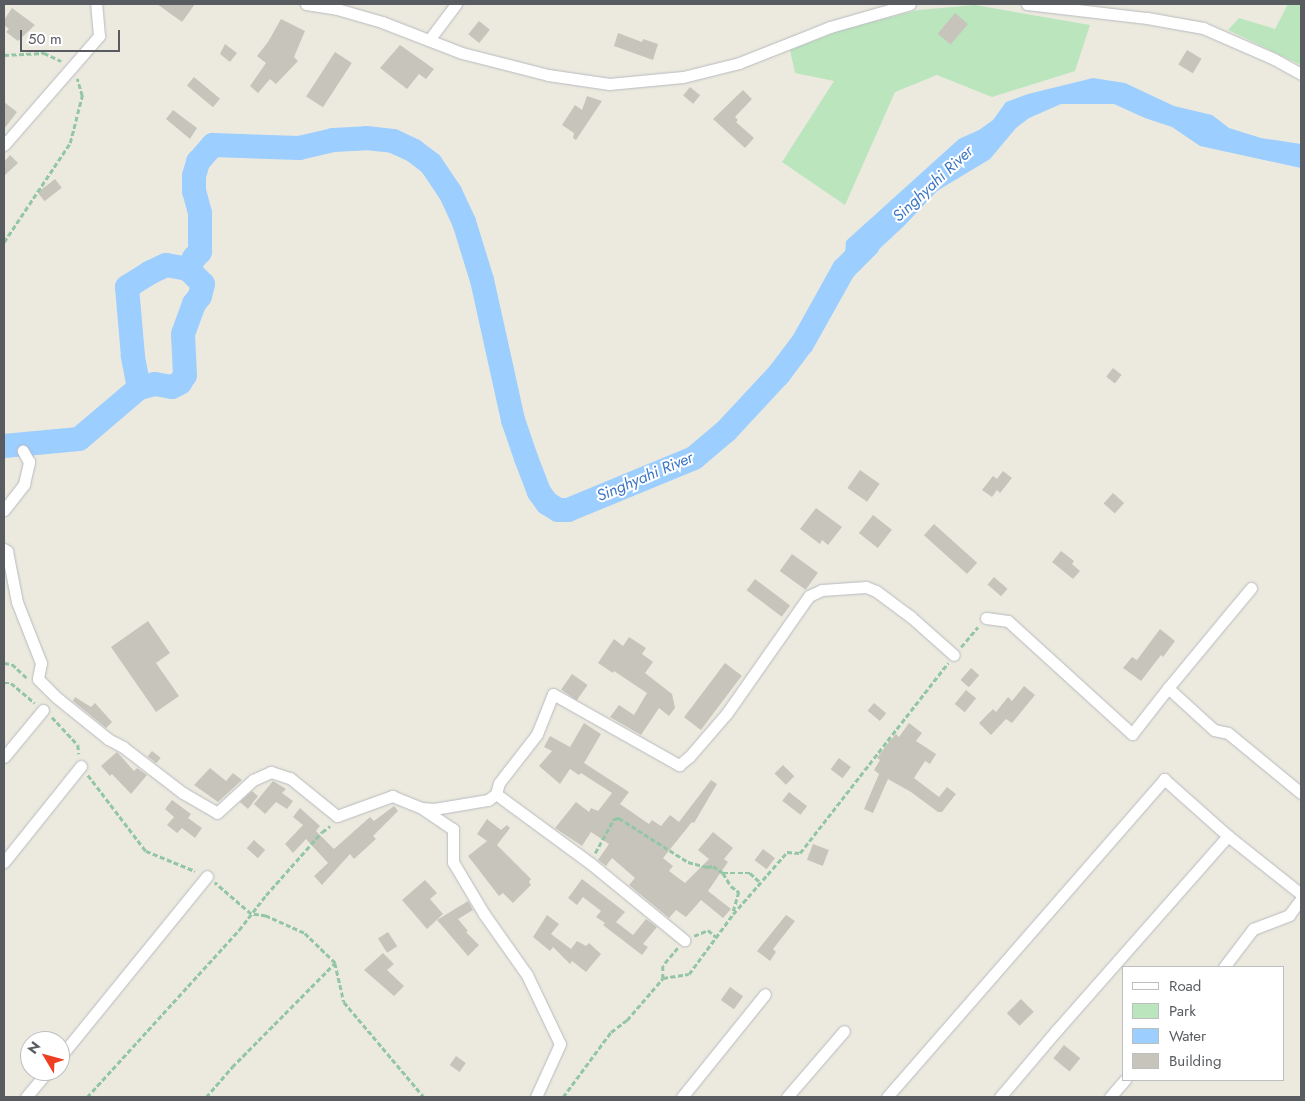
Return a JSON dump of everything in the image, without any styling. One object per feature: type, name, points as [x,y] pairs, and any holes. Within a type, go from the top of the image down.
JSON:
[{"type":"street","points":[[4,145],[99,36],[96,4]]},
{"type":"street","points":[[306,4],[339,6],[462,52],[548,75],[609,84],[682,77],[739,63],[830,27],[910,4]]},
{"type":"street","points":[[429,40],[456,4]]},
{"type":"street","points":[[1026,4],[1147,18],[1203,28],[1274,59],[1301,74]]},
{"type":"street","points":[[4,510],[24,484],[29,462],[23,451]]},
{"type":"street","points":[[4,549],[7,550],[17,602],[41,664],[38,678],[90,725],[182,793],[217,813],[253,780],[271,772],[290,778],[337,816],[392,796],[422,808],[453,829],[454,862],[484,914],[527,975],[560,1044],[536,1097]]},
{"type":"street","points":[[422,808],[434,809],[488,800],[496,794],[499,783],[538,734],[554,694],[679,765],[689,757],[727,714],[809,596],[822,590],[866,586],[876,591],[911,617],[954,655]]},
{"type":"street","points":[[986,618],[1008,620],[1132,734],[1251,588]]},
{"type":"street","points":[[1168,688],[1214,730],[1228,733],[1301,793]]},
{"type":"street","points":[[4,757],[43,710]]},
{"type":"street","points":[[4,862],[81,766]]},
{"type":"street","points":[[887,1097],[1164,779],[1228,836],[1301,894]]},
{"type":"street","points":[[496,794],[590,863],[684,940]]},
{"type":"street","points":[[1000,1097],[1228,836]]},
{"type":"street","points":[[70,1045],[207,876]]},
{"type":"street","points":[[1225,966],[1253,929],[1289,914],[1301,899]]},
{"type":"street","points":[[682,1097],[765,994]]},
{"type":"street","points":[[788,1097],[844,1031]]},
{"type":"street","points":[[26,1097],[40,1081]]},
{"type":"street","points":[[1110,1097],[1124,1081]]},
{"type":"path","points":[[4,55],[44,53],[73,67],[82,96],[70,143],[4,242]]},
{"type":"path","points":[[662,978],[689,974],[733,914],[787,852],[800,853],[954,655],[986,618]]},
{"type":"path","points":[[4,683],[11,683]]},
{"type":"path","points":[[88,1097],[239,930],[266,895],[322,832],[350,812]]},
{"type":"path","points":[[590,863],[614,819],[619,818],[688,862],[707,867],[713,866],[723,873],[731,886],[739,892],[739,897],[733,906],[733,914]]},
{"type":"path","points":[[723,873],[750,873],[761,882]]},
{"type":"path","points":[[563,1097],[611,1032],[627,1020],[662,978],[663,966],[684,940],[708,930],[716,937]]},
{"type":"path","points":[[335,963],[344,1002],[424,1097]]},
{"type":"green space","points":[[1288,4],[1301,4],[1301,65],[1228,30],[1239,18],[1275,29]]},
{"type":"green space","points":[[975,5],[1090,25],[1075,71],[992,97],[937,75],[895,92],[845,205],[782,162],[834,81],[795,73],[790,50],[842,30],[918,10]]},
{"type":"water","points":[[1093,78],[1125,83],[1174,106],[1212,115],[1229,128],[1261,138],[1301,144],[1301,168],[1200,146],[1172,127],[1145,118],[1114,104],[1061,104],[1029,118],[1016,128],[990,159],[937,191],[904,226],[863,264],[844,269],[846,241],[959,139],[979,130],[993,120],[1006,102],[1028,94]]},
{"type":"building","points":[[157,4],[195,4],[182,22]]},
{"type":"building","points":[[12,8],[35,25],[18,41],[6,32],[9,29],[4,25],[4,20]]},
{"type":"building","points":[[955,13],[968,24],[951,45],[938,34]]},
{"type":"building","points":[[281,19],[305,31],[294,57],[298,61],[276,84],[270,79],[258,93],[250,86],[266,63],[257,56],[268,42]]},
{"type":"building","points":[[479,21],[490,30],[479,43],[468,34]]},
{"type":"building","points":[[618,33],[642,42],[643,39],[658,44],[653,60],[614,46]]},
{"type":"building","points":[[225,44],[237,53],[230,62],[220,54]]},
{"type":"building","points":[[400,45],[434,69],[426,79],[419,74],[407,89],[380,68]]},
{"type":"building","points":[[1187,50],[1202,59],[1193,73],[1178,65]]},
{"type":"building","points":[[335,52],[352,63],[323,107],[306,96]]},
{"type":"building","points":[[194,77],[220,99],[213,107],[187,85]]},
{"type":"building","points":[[690,87],[700,95],[693,104],[683,96]]},
{"type":"building","points":[[743,90],[752,99],[735,117],[738,120],[736,122],[754,138],[745,148],[713,119]]},
{"type":"building","points":[[587,96],[602,101],[576,140],[573,138],[574,133],[562,125],[575,105],[582,110]]},
{"type":"building","points":[[4,102],[17,112],[4,129]]},
{"type":"building","points":[[173,110],[197,128],[190,139],[166,119]]},
{"type":"building","points":[[10,155],[18,163],[4,176],[4,162]]},
{"type":"building","points":[[55,179],[62,188],[44,201],[38,193]]},
{"type":"building","points":[[1113,368],[1122,375],[1115,383],[1106,377]]},
{"type":"building","points":[[860,470],[880,484],[867,502],[847,488]]},
{"type":"building","points":[[1003,471],[1012,478],[1000,493],[997,490],[992,497],[982,490],[993,476],[997,479]]},
{"type":"building","points":[[1113,493],[1124,503],[1115,513],[1104,503]]},
{"type":"building","points":[[816,508],[842,527],[828,545],[822,540],[820,544],[800,529]]},
{"type":"building","points":[[873,515],[892,530],[878,548],[859,533]]},
{"type":"building","points":[[934,524],[977,563],[967,574],[924,535]]},
{"type":"building","points":[[1061,551],[1074,561],[1072,564],[1080,571],[1073,579],[1052,562]]},
{"type":"building","points":[[792,554],[818,573],[806,590],[780,571]]},
{"type":"building","points":[[994,577],[1008,589],[1001,596],[987,585]]},
{"type":"building","points":[[755,579],[790,605],[782,617],[747,590]]},
{"type":"building","points":[[148,621],[170,653],[156,663],[179,696],[156,712],[111,647]]},
{"type":"building","points":[[1160,629],[1175,641],[1163,657],[1161,655],[1141,681],[1123,668],[1132,657],[1137,660]]},
{"type":"building","points":[[629,637],[646,648],[642,654],[653,662],[645,673],[672,694],[675,708],[669,716],[659,708],[641,735],[610,717],[619,705],[634,715],[647,693],[614,671],[613,673],[598,663],[614,639],[623,646]]},
{"type":"building","points":[[725,663],[742,676],[701,730],[684,717]]},
{"type":"building","points":[[971,668],[979,675],[969,687],[961,680]]},
{"type":"building","points":[[572,674],[588,685],[577,700],[561,690]]},
{"type":"building","points":[[1024,686],[1035,695],[1012,723],[1006,719],[991,735],[979,723],[993,709],[996,712],[1008,697],[1012,701]]},
{"type":"building","points":[[966,690],[976,698],[965,712],[955,704]]},
{"type":"building","points":[[75,697],[91,707],[95,703],[112,722],[106,728],[73,701]]},
{"type":"building","points":[[874,703],[886,713],[880,721],[868,711]]},
{"type":"building","points":[[584,723],[601,734],[584,763],[629,792],[620,804],[649,824],[652,820],[661,826],[670,815],[679,822],[711,780],[717,784],[694,823],[692,822],[663,858],[673,866],[669,871],[685,883],[709,859],[698,850],[713,832],[733,848],[724,859],[728,862],[708,891],[731,909],[723,918],[701,900],[686,917],[676,910],[669,918],[629,885],[635,878],[612,858],[606,866],[598,860],[609,844],[591,832],[582,846],[555,828],[576,802],[589,812],[591,808],[598,811],[612,793],[581,773],[579,775],[570,769],[560,784],[539,766],[552,751],[544,747],[550,736],[570,747]]},
{"type":"building","points":[[909,723],[922,733],[916,741],[936,754],[930,764],[925,761],[914,778],[939,797],[947,787],[956,794],[942,812],[938,812],[911,792],[888,779],[873,813],[864,809],[879,774],[874,770],[880,760],[877,758],[896,734],[899,737]]},
{"type":"building","points":[[152,751],[161,758],[156,763],[148,757]]},
{"type":"building","points":[[117,752],[134,771],[137,768],[147,775],[131,794],[112,774],[110,776],[101,766]]},
{"type":"building","points":[[839,758],[851,767],[843,778],[831,769]]},
{"type":"building","points":[[783,765],[794,776],[786,785],[775,773]]},
{"type":"building","points":[[210,768],[226,781],[233,773],[242,780],[218,802],[194,785]]},
{"type":"building","points":[[273,781],[286,789],[282,793],[293,801],[287,809],[276,802],[265,814],[254,804]]},
{"type":"building","points":[[252,791],[258,796],[248,809],[240,802]]},
{"type":"building","points":[[789,792],[807,806],[800,815],[782,801]]},
{"type":"building","points":[[172,800],[191,814],[188,818],[202,828],[195,838],[182,828],[177,833],[167,825],[174,817],[165,809]]},
{"type":"building","points":[[394,806],[398,811],[373,836],[376,839],[354,859],[350,854],[322,885],[314,876],[328,863],[306,839],[293,853],[285,844],[303,825],[293,817],[300,808],[320,826],[316,831],[334,849],[370,817],[374,821]]},
{"type":"building","points":[[487,819],[501,830],[507,825],[510,828],[497,845],[531,879],[529,882],[531,885],[513,903],[503,893],[499,896],[468,856],[487,841],[477,834]]},
{"type":"building","points":[[254,840],[265,850],[258,858],[247,848]]},
{"type":"building","points":[[813,844],[829,850],[823,866],[807,860]]},
{"type":"building","points":[[763,849],[775,858],[767,869],[755,860]]},
{"type":"building","points":[[582,879],[625,912],[616,922],[633,935],[646,919],[657,927],[643,944],[648,947],[642,955],[603,925],[605,923],[596,917],[601,911],[583,897],[577,905],[568,898]]},
{"type":"building","points":[[425,880],[437,893],[430,899],[443,914],[427,929],[402,900]]},
{"type":"building","points":[[468,901],[473,910],[458,919],[468,931],[466,932],[479,945],[468,956],[437,920]]},
{"type":"building","points":[[547,915],[559,924],[551,934],[571,949],[577,941],[586,946],[589,943],[601,954],[586,972],[572,961],[570,964],[553,947],[550,951],[533,937]]},
{"type":"building","points":[[786,915],[795,921],[773,949],[776,952],[770,961],[757,951]]},
{"type":"building","points":[[388,932],[397,946],[387,953],[378,939]]},
{"type":"building","points":[[383,953],[394,964],[387,970],[404,986],[394,996],[364,970]]},
{"type":"building","points":[[730,987],[743,996],[734,1009],[721,1000]]},
{"type":"building","points":[[1021,999],[1034,1012],[1020,1026],[1007,1013]]},
{"type":"building","points":[[1064,1045],[1080,1058],[1070,1071],[1053,1058]]},
{"type":"building","points":[[456,1056],[466,1063],[460,1072],[450,1065]]},
{"type":"waterway","name":"Singhyahi River","points":[[4,446],[79,439],[139,388],[133,356],[127,287],[166,265],[188,269],[200,252],[200,213],[194,191],[194,176],[198,162],[213,145],[299,148],[333,140],[366,138],[393,141],[414,151],[431,164],[450,192],[464,222],[482,280],[513,420],[526,458],[539,492],[547,503],[558,510],[568,510],[694,458],[726,431],[779,374],[802,344],[844,269],[868,245]]},
{"type":"waterway","name":"Singhyahi River","points":[[139,388],[155,384],[172,387],[180,383],[185,375],[183,334],[194,304],[200,296],[203,284],[188,269]]}]
